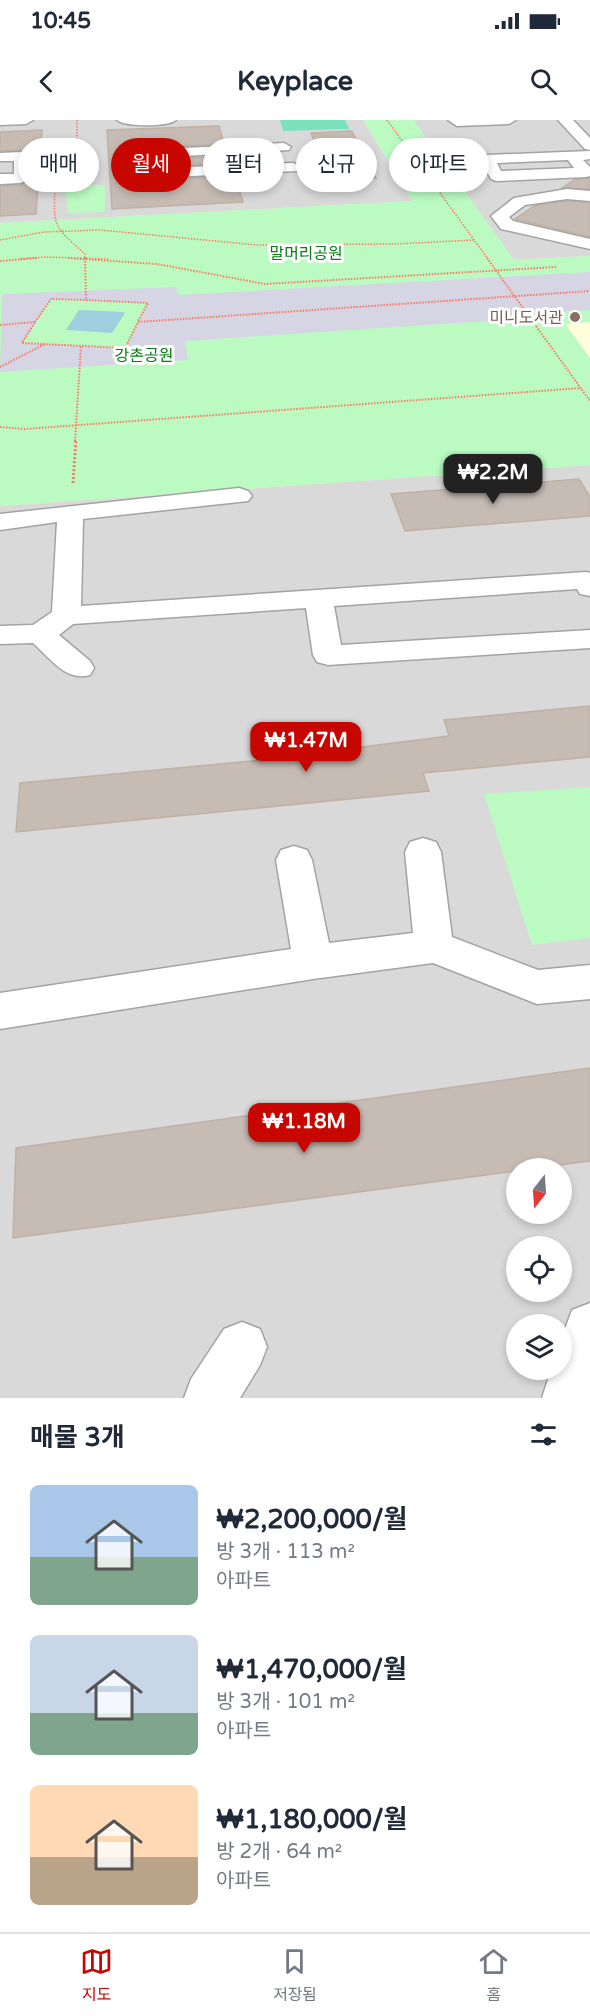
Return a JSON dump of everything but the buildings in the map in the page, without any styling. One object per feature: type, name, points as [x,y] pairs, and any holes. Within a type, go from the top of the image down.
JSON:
[{"type":"lane","points":[[0,122],[26,120]]},
{"type":"lane","points":[[124,120],[169,120]]},
{"type":"lane","points":[[455,120],[457,122],[509,120]]},
{"type":"lane","points":[[565,120],[590,146]]},
{"type":"lane","points":[[277,134],[279,138]]},
{"type":"lane","points":[[284,147],[295,173],[128,174],[123,154],[284,147]]},
{"type":"lane","points":[[572,156],[586,172],[496,176],[487,159],[590,155]]},
{"type":"lane","points":[[0,157],[22,156],[21,178],[0,179]]},
{"type":"lane","points":[[590,195],[567,194],[520,201],[500,216],[507,225],[590,244]]},
{"type":"lane","points":[[0,522],[239,496]]},
{"type":"lane","points":[[66,616],[70,513]]},
{"type":"lane","points":[[0,635],[40,634],[66,616],[586,580],[590,588]]},
{"type":"lane","points":[[319,598],[328,656],[590,639]]},
{"type":"lane","points":[[40,634],[79,668]]},
{"type":"lane","points":[[423,852],[434,947]]},
{"type":"lane","points":[[294,860],[313,962]]},
{"type":"lane","points":[[0,1011],[313,962],[434,947],[537,987],[590,982]]},
{"type":"lane","points":[[568,1398],[590,1328]]},
{"type":"lane","points":[[210,1398],[242,1347]]},
{"type":"path","points":[[77,120],[77,180],[55,182],[54,220],[59,231],[80,248],[85,258],[86,300]]},
{"type":"path","points":[[387,120],[590,401]]},
{"type":"path","points":[[0,240],[59,231],[100,230],[257,244],[395,244],[474,240]]},
{"type":"path","points":[[0,261],[45,257],[157,264],[265,284],[559,267]]},
{"type":"path","points":[[138,322],[590,291]]},
{"type":"path","points":[[51,299],[86,300],[148,303],[125,348],[22,343],[51,299]]},
{"type":"path","points":[[0,325],[36,322]]},
{"type":"path","points":[[0,367],[45,344]]},
{"type":"path","points":[[70,513],[78,425],[81,346]]},
{"type":"path","points":[[0,427],[25,429],[581,388]]},
{"type":"shaded area","points":[[0,120],[363,120],[374,138],[296,138],[296,192],[377,192],[377,143],[389,162],[389,192],[407,192],[413,201],[0,223]]},
{"type":"shaded area","points":[[413,120],[590,120],[590,256],[514,260],[465,192],[489,192],[489,138],[426,138]]},
{"type":"shaded area","points":[[590,272],[590,310],[556,312],[531,318],[185,341],[188,360],[0,372],[2,294],[176,287],[179,295]],"holes":[[[51,299],[147,303],[125,348],[23,343]]]},
{"type":"shaded area","points":[[590,322],[590,358],[564,323]]},
{"type":"shaded area","points":[[590,465],[590,1398],[0,1398],[0,506]]},
{"type":"green space","points":[[280,120],[345,120],[349,129],[283,131]]},
{"type":"green space","name":"강촌공원","points":[[363,120],[413,120],[426,138],[389,138],[389,162],[377,143],[377,138],[374,138]]},
{"type":"green space","points":[[99,185],[105,185],[105,212],[68,213],[66,192],[99,192]]},
{"type":"green space","name":"강촌공원","points":[[407,192],[465,192],[514,260],[590,256],[590,322],[565,324],[590,358],[590,465],[0,506],[0,223],[413,201]]},
{"type":"green space","points":[[590,787],[590,938],[532,945],[484,794]]},
{"type":"water","points":[[79,310],[125,313],[112,333],[66,330]]},
{"type":"place","name":"미니도서관","points":[[575,317]]},
{"type":"park label","name":"말머리공원","points":[[306,253]]}]
